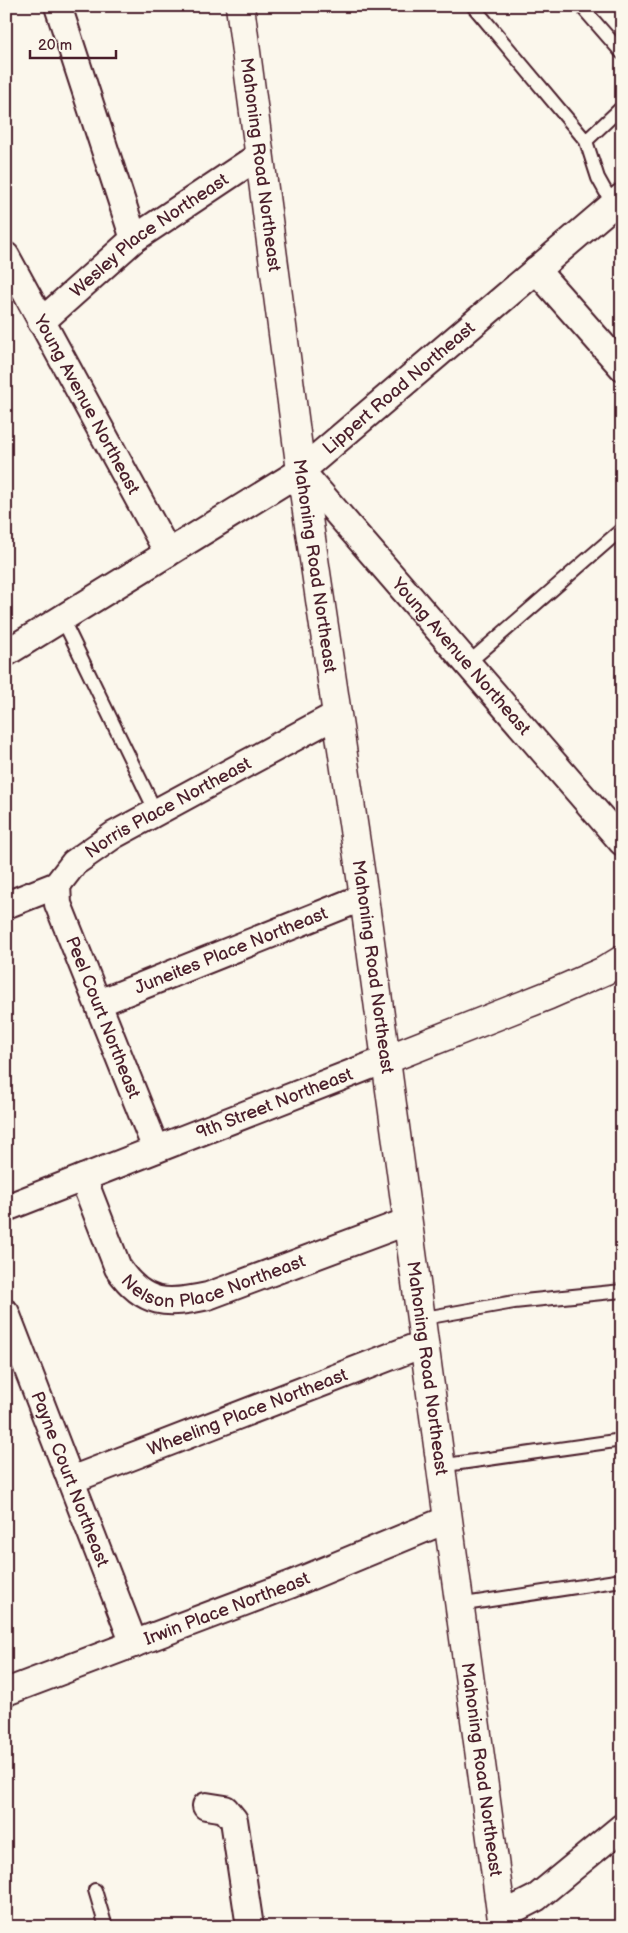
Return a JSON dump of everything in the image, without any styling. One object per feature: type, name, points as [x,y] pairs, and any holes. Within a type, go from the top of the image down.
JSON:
[{"type":"main road","name":"Mahoning Road Northeast","points":[[240,6],[301,471],[364,897],[446,1520],[502,1921]]},
{"type":"main road","name":"9th Street Northeast","points":[[385,1060],[549,995],[604,971],[622,960]]},
{"type":"street","points":[[58,6],[134,239]]},
{"type":"street","name":"Wesley Place Northeast","points":[[41,322],[134,239],[260,155]]},
{"type":"street","name":"Lippert Road Northeast","points":[[6,653],[301,471],[617,201]]},
{"type":"street","name":"Young Avenue Northeast","points":[[6,256],[168,553]]},
{"type":"street","points":[[536,270],[622,367]]},
{"type":"street","name":"Young Avenue Northeast","points":[[301,471],[622,842]]},
{"type":"street","name":"Norris Place Northeast","points":[[57,885],[68,870],[89,851],[156,812],[336,715]]},
{"type":"street","points":[[6,904],[57,885]]},
{"type":"street","name":"Peel Court Northeast","points":[[57,885],[58,904],[156,1149]]},
{"type":"street","name":"Juneites Place Northeast","points":[[99,1003],[364,897]]},
{"type":"street","name":"9th Street Northeast","points":[[6,1208],[385,1060]]},
{"type":"street","name":"Nelson Place Northeast","points":[[83,1178],[118,1268],[127,1281],[145,1295],[157,1300],[177,1302],[208,1296],[406,1222]]},
{"type":"street","name":"Payne Court Northeast","points":[[6,1313],[134,1644]]},
{"type":"street","name":"Wheeling Place Northeast","points":[[71,1480],[421,1332]]},
{"type":"street","name":"Irwin Place Northeast","points":[[6,1692],[292,1584],[446,1520]]},
{"type":"street","points":[[206,1806],[225,1809],[234,1820],[250,1927]]},
{"type":"street","points":[[502,1921],[536,1898],[622,1827]]},
{"type":"lane","points":[[473,6],[586,140],[598,178],[617,201]]},
{"type":"lane","points":[[581,6],[622,53]]},
{"type":"lane","points":[[586,140],[622,107]]},
{"type":"lane","points":[[467,664],[622,529]]},
{"type":"lane","points":[[62,618],[156,812]]},
{"type":"lane","name":"Wheeling Place Northeast","points":[[421,1332],[514,1302],[622,1290]]},
{"type":"lane","points":[[439,1466],[622,1440]]},
{"type":"lane","points":[[458,1605],[622,1580]]},
{"type":"lane","points":[[95,1890],[106,1927]]}]
